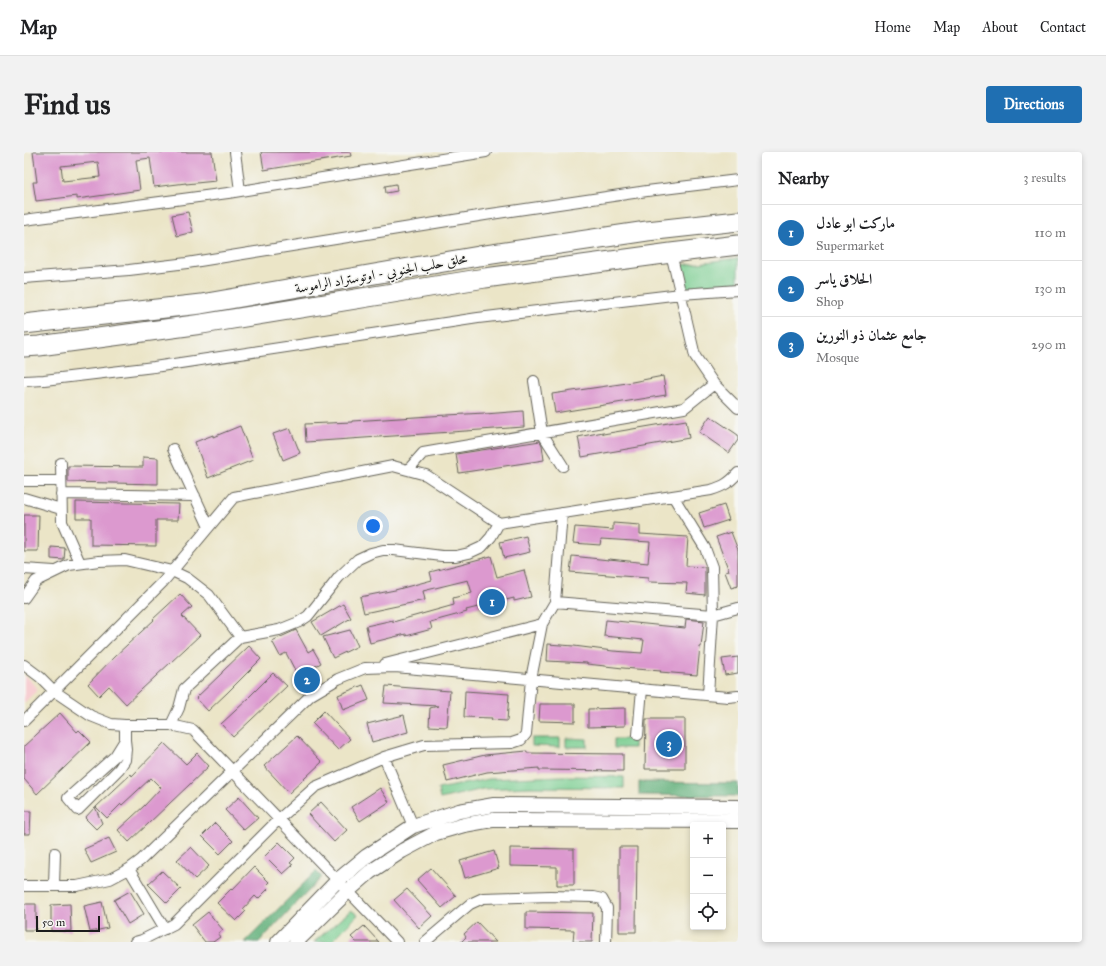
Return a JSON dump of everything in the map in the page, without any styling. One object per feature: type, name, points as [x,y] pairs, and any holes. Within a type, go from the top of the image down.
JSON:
[{"type":"highway","name":"محلق حلب الجنوبي - اوتوستراد الراموسة","points":[[24,324],[201,304],[486,255],[647,231],[738,221]]},
{"type":"highway","name":"محلق حلب الجنوبي - اوتوستراد الراموسة","points":[[24,347],[202,324],[485,278],[738,245]]},
{"type":"street","points":[[235,152],[240,191]]},
{"type":"street","points":[[24,220],[240,191],[486,152]]},
{"type":"street","points":[[24,278],[187,264],[491,214],[647,191],[738,180]]},
{"type":"street","points":[[671,253],[695,356],[714,384],[738,408]]},
{"type":"street","points":[[24,381],[154,367],[478,318],[681,294],[738,290]]},
{"type":"street","points":[[534,381],[542,433],[563,466]]},
{"type":"street","points":[[408,470],[423,453],[684,408],[714,384]]},
{"type":"street","points":[[173,449],[209,527]]},
{"type":"street","points":[[61,463],[62,522],[80,563]]},
{"type":"street","points":[[24,721],[163,582],[234,496],[393,466],[426,475],[499,523],[712,490],[724,486],[738,473]]},
{"type":"street","points":[[24,481],[61,482]]},
{"type":"street","points":[[61,494],[195,496]]},
{"type":"street","points":[[673,496],[705,548],[712,567],[713,615],[708,695]]},
{"type":"street","points":[[24,498],[61,509]]},
{"type":"street","points":[[135,942],[174,924],[278,820],[315,787],[384,757],[424,746],[512,743],[521,740],[526,734],[531,679],[542,624],[555,602],[562,513]]},
{"type":"street","points":[[171,725],[184,689],[240,637],[280,630],[299,622],[308,616],[339,577],[358,559],[370,553],[383,550],[456,556],[482,547],[492,537],[499,523]]},
{"type":"street","points":[[26,592],[36,581],[69,565],[125,560],[172,571],[187,578],[209,595],[240,637]]},
{"type":"street","points":[[24,569],[56,571]]},
{"type":"street","points":[[555,602],[713,615],[738,608]]},
{"type":"street","points":[[24,886],[77,886],[110,879],[129,869],[141,860],[311,695],[338,678],[366,668],[542,624]]},
{"type":"street","points":[[24,665],[40,677],[54,691],[91,716],[111,724],[171,725],[193,730],[397,942]]},
{"type":"street","points":[[366,668],[395,667],[728,697],[738,696]]},
{"type":"street","points":[[638,735],[642,689]]},
{"type":"street","points":[[125,725],[126,749],[125,760],[119,769],[78,810],[68,798],[115,756],[125,740]]},
{"type":"street","points":[[384,757],[413,826]]},
{"type":"street","points":[[278,942],[338,880],[367,856],[413,826],[459,811],[494,805],[738,807]]},
{"type":"street","points":[[574,806],[574,821]]},
{"type":"street","points":[[296,942],[348,891],[370,872],[402,851],[436,833],[464,825],[492,820],[738,821]]},
{"type":"street","points":[[54,886],[55,853]]},
{"type":"street","points":[[129,869],[165,929]]},
{"type":"street","points":[[425,942],[470,904],[483,898],[550,896],[593,897],[602,899],[607,908],[606,942]]},
{"type":"shaded area","points":[[24,675],[38,689],[24,703]]},
{"type":"green space","points":[[738,258],[738,285],[695,289],[684,285],[680,268],[682,265]]},
{"type":"green space","points":[[532,738],[560,738],[560,747],[532,746]]},
{"type":"green space","points":[[566,738],[587,739],[587,747],[566,747]]},
{"type":"green space","points":[[614,739],[634,739],[634,748],[614,748]]},
{"type":"green space","points":[[563,776],[624,777],[624,788],[529,787],[483,789],[440,799],[438,789],[489,779]]},
{"type":"green space","points":[[639,782],[738,783],[738,796],[639,795]]},
{"type":"green space","points":[[316,871],[322,877],[259,942],[245,942]]},
{"type":"green space","points":[[351,910],[358,915],[331,942],[314,942]]},
{"type":"building","points":[[33,152],[212,152],[216,181],[154,187],[150,158],[136,160],[140,190],[77,199],[77,196],[36,201],[33,182],[37,182]],"holes":[[[98,162],[100,177],[63,181],[61,166]]]},
{"type":"building","points":[[261,152],[350,152],[351,156],[264,170]]},
{"type":"building","points":[[396,184],[397,191],[386,193],[385,186]]},
{"type":"building","points":[[188,212],[193,232],[177,236],[172,215]]},
{"type":"building","points":[[663,376],[666,395],[555,413],[552,394]]},
{"type":"building","points":[[523,411],[524,427],[306,442],[305,424]]},
{"type":"building","points":[[710,416],[738,435],[738,440],[729,453],[699,432]]},
{"type":"building","points":[[686,420],[689,438],[582,457],[578,437]]},
{"type":"building","points":[[240,426],[253,460],[208,478],[195,442],[213,435],[213,437]]},
{"type":"building","points":[[290,428],[300,453],[283,460],[273,434]]},
{"type":"building","points":[[540,441],[544,460],[459,473],[456,454]]},
{"type":"building","points":[[143,457],[158,458],[158,484],[68,482],[68,466],[143,467]]},
{"type":"building","points":[[76,502],[179,504],[178,520],[156,520],[156,546],[91,545],[91,518],[76,518]]},
{"type":"building","points":[[724,505],[729,520],[704,528],[699,513]]},
{"type":"building","points":[[24,515],[39,515],[38,551],[24,551]]},
{"type":"building","points":[[613,523],[640,525],[640,534],[688,537],[686,566],[705,567],[705,595],[686,593],[687,583],[648,582],[648,578],[570,572],[572,556],[648,563],[650,542],[601,539],[600,545],[573,543],[575,527],[613,530]]},
{"type":"building","points":[[731,532],[738,550],[738,586],[731,588],[725,572],[729,571],[716,537]]},
{"type":"building","points":[[526,536],[530,552],[504,558],[500,542]]},
{"type":"building","points":[[51,547],[65,548],[64,560],[51,559]]},
{"type":"building","points":[[491,556],[497,577],[524,570],[531,597],[514,601],[514,598],[466,610],[467,612],[430,622],[432,629],[370,643],[366,626],[393,620],[393,622],[454,605],[453,598],[472,593],[468,580],[423,591],[425,600],[364,613],[360,597],[395,590],[432,580],[430,572]]},
{"type":"building","points":[[180,594],[192,607],[182,616],[200,635],[126,704],[109,686],[99,696],[88,684]]},
{"type":"building","points":[[343,604],[351,618],[321,636],[312,622]]},
{"type":"building","points":[[686,619],[704,621],[697,675],[587,663],[547,661],[548,644],[642,653],[644,640],[604,636],[606,620],[685,628]]},
{"type":"building","points":[[296,630],[308,652],[313,649],[321,663],[298,676],[286,653],[280,656],[272,641]]},
{"type":"building","points":[[350,630],[358,646],[333,658],[323,637]]},
{"type":"building","points":[[249,646],[261,659],[208,711],[196,698]]},
{"type":"building","points":[[738,657],[738,673],[725,675],[722,659]]},
{"type":"building","points":[[273,673],[287,686],[233,737],[221,724]]},
{"type":"building","points":[[363,685],[369,700],[343,710],[338,695]]},
{"type":"building","points":[[386,686],[450,691],[447,727],[429,726],[430,708],[438,706],[384,703]]},
{"type":"building","points":[[465,691],[509,694],[507,721],[491,720],[492,718],[464,717]]},
{"type":"building","points":[[540,704],[575,704],[575,722],[539,721]]},
{"type":"building","points":[[625,708],[625,726],[588,727],[588,709]]},
{"type":"building","points":[[324,711],[350,739],[338,750],[312,723]]},
{"type":"building","points":[[60,713],[77,732],[79,730],[91,742],[37,794],[24,779],[24,746]]},
{"type":"building","points":[[404,715],[408,732],[372,742],[367,724]]},
{"type":"building","points":[[646,719],[685,719],[685,769],[645,769]]},
{"type":"building","points":[[297,736],[322,762],[289,793],[264,766]]},
{"type":"building","points":[[164,743],[186,764],[197,753],[209,766],[129,842],[118,830],[161,788],[151,778],[107,818],[96,807],[131,774],[132,776]]},
{"type":"building","points":[[527,751],[527,753],[623,754],[623,771],[539,770],[539,768],[487,772],[447,782],[443,765],[485,755]]},
{"type":"building","points":[[380,788],[389,802],[360,821],[351,807]]},
{"type":"building","points":[[239,797],[258,818],[244,830],[225,810]]},
{"type":"building","points":[[321,802],[347,830],[334,842],[308,814]]},
{"type":"building","points":[[95,807],[102,823],[96,829],[85,818]]},
{"type":"building","points":[[24,811],[31,811],[30,834],[24,834]]},
{"type":"building","points":[[215,823],[233,841],[220,854],[202,836]]},
{"type":"building","points":[[109,838],[116,852],[91,863],[84,849]]},
{"type":"building","points":[[279,842],[295,858],[290,863],[293,865],[283,874],[265,856]]},
{"type":"building","points":[[191,847],[209,866],[195,879],[177,860]]},
{"type":"building","points":[[619,847],[637,847],[636,932],[619,932]]},
{"type":"building","points":[[510,848],[574,849],[574,885],[557,885],[557,867],[510,866]]},
{"type":"building","points":[[494,851],[499,868],[465,878],[460,861]]},
{"type":"building","points":[[254,867],[269,882],[265,886],[268,889],[258,899],[255,896],[243,909],[246,911],[236,921],[217,903]]},
{"type":"building","points":[[431,868],[456,896],[442,908],[417,880]]},
{"type":"building","points":[[162,871],[181,889],[167,903],[148,884]]},
{"type":"building","points":[[407,889],[432,916],[419,928],[394,900]]},
{"type":"building","points":[[130,891],[144,914],[128,924],[114,900]]},
{"type":"building","points":[[102,902],[108,928],[90,932],[84,906]]},
{"type":"building","points":[[24,904],[36,904],[36,930],[24,930]]},
{"type":"building","points":[[70,904],[71,931],[51,931],[51,905]]},
{"type":"building","points":[[208,912],[223,930],[218,934],[220,937],[213,942],[205,942],[192,925]]},
{"type":"building","points":[[526,912],[593,913],[592,942],[573,942],[574,930],[526,929]]},
{"type":"building","points":[[477,922],[496,942],[461,942],[466,937],[464,934]]},
{"type":"building","points":[[364,926],[379,942],[356,942],[351,937]]},
{"type":"place","name":"ماركت ابو عادل","points":[[492,602]]},
{"type":"place","name":"الحلاق ياسر","points":[[307,680]]},
{"type":"place","name":"جامع عثمان ذو النورين","points":[[669,744]]}]
